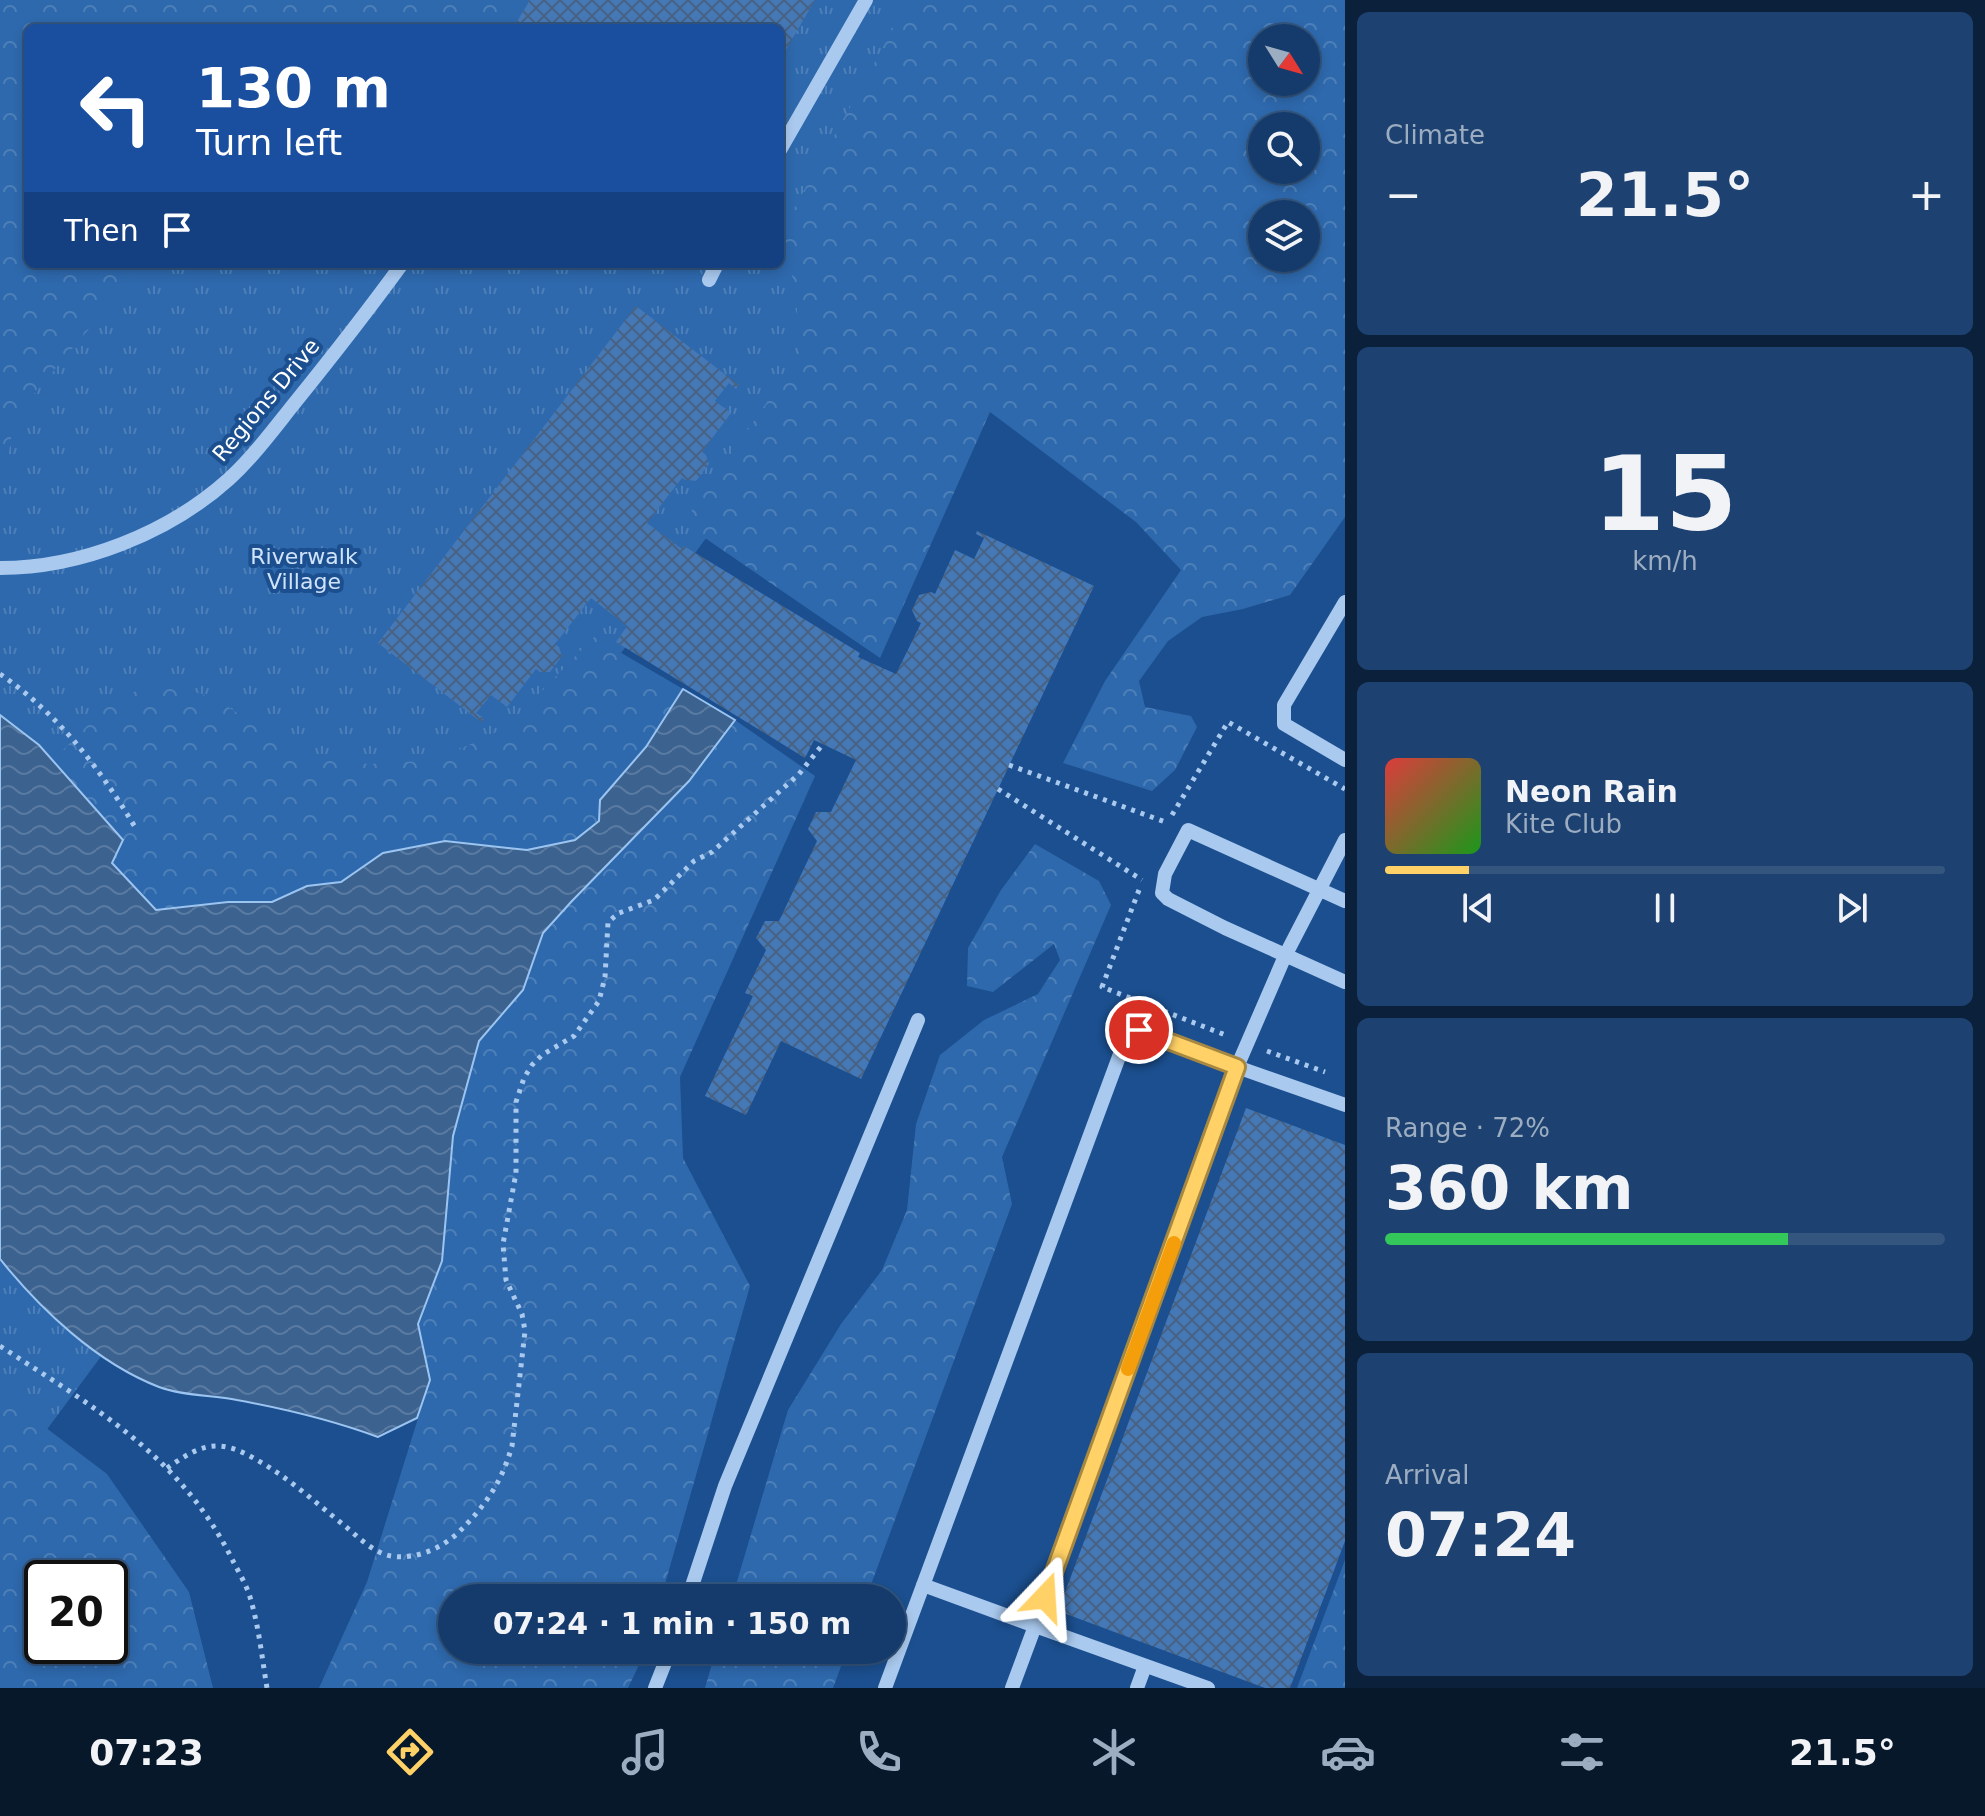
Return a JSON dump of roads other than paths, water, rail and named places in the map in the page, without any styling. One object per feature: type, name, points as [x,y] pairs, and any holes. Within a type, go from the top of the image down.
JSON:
[{"type":"lane","points":[[784,143],[866,0]]},
{"type":"lane","name":"Regions Drive","points":[[0,568],[72,560],[98,553],[154,529],[205,498],[249,459],[399,268]]},
{"type":"lane","points":[[709,280],[715,268]]},
{"type":"lane","points":[[1345,602],[1284,705],[1284,724],[1345,760]]},
{"type":"lane","points":[[1345,901],[1188,830],[1165,874],[1162,893],[1225,928],[1345,982]]},
{"type":"lane","points":[[1012,1688],[1237,1067],[1285,956],[1345,840]]},
{"type":"lane","points":[[693,1584],[725,1486],[918,1020]]},
{"type":"lane","points":[[885,1688],[1120,1054],[1139,1030],[1345,1105]]},
{"type":"lane","points":[[923,1585],[1208,1688]]},
{"type":"lane","points":[[655,1688],[664,1664]]},
{"type":"lane","points":[[1137,1688],[1145,1666]]},
{"type":"water","points":[[683,689],[735,720],[689,781],[543,933],[523,990],[479,1041],[453,1136],[442,1261],[418,1324],[430,1380],[417,1418],[378,1437],[291,1411],[159,1387],[136,1377],[92,1349],[33,1297],[0,1259],[0,715],[39,745],[123,840],[112,863],[156,910],[228,902],[272,902],[307,886],[341,882],[383,853],[445,841],[527,850],[575,840],[599,821],[600,800],[646,747]]},
{"type":"park label","name":"Riverwalk Village","points":[[304,568]]}]
